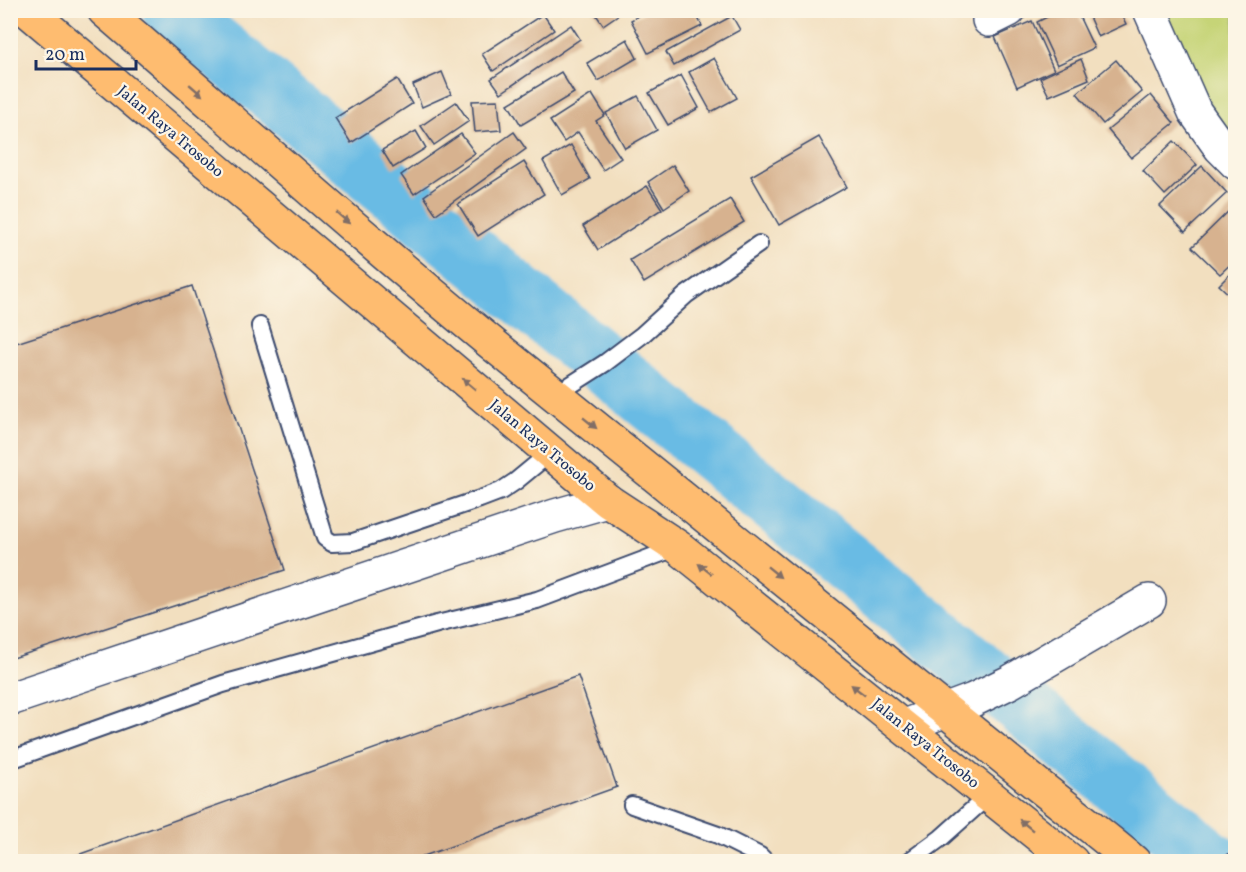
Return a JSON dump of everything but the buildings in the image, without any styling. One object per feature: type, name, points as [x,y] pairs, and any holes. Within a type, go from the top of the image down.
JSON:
[{"type":"highway","name":"Jalan Raya Trosobo","points":[[27,10],[608,501],[678,547],[1072,861]]},
{"type":"highway","points":[[104,10],[380,251],[566,389],[960,705],[1032,781],[1134,861]]},
{"type":"street","points":[[1150,10],[1195,112],[1220,147],[1236,163]]},
{"type":"street","points":[[10,699],[543,520],[608,501]]},
{"type":"street","points":[[903,726],[960,705],[1005,684],[1149,601]]},
{"type":"lane","points":[[566,389],[642,335],[686,295],[759,244]]},
{"type":"lane","points":[[260,326],[325,538],[332,543],[353,542],[501,491],[550,453]]},
{"type":"lane","points":[[10,760],[223,684],[437,624],[537,600],[678,547]]},
{"type":"lane","points":[[908,861],[941,838],[989,795]]},
{"type":"lane","points":[[632,805],[718,835],[766,861]]},
{"type":"green space","points":[[1155,11],[1235,11],[1235,151]]},
{"type":"waterway","points":[[172,10],[1213,862]]}]
